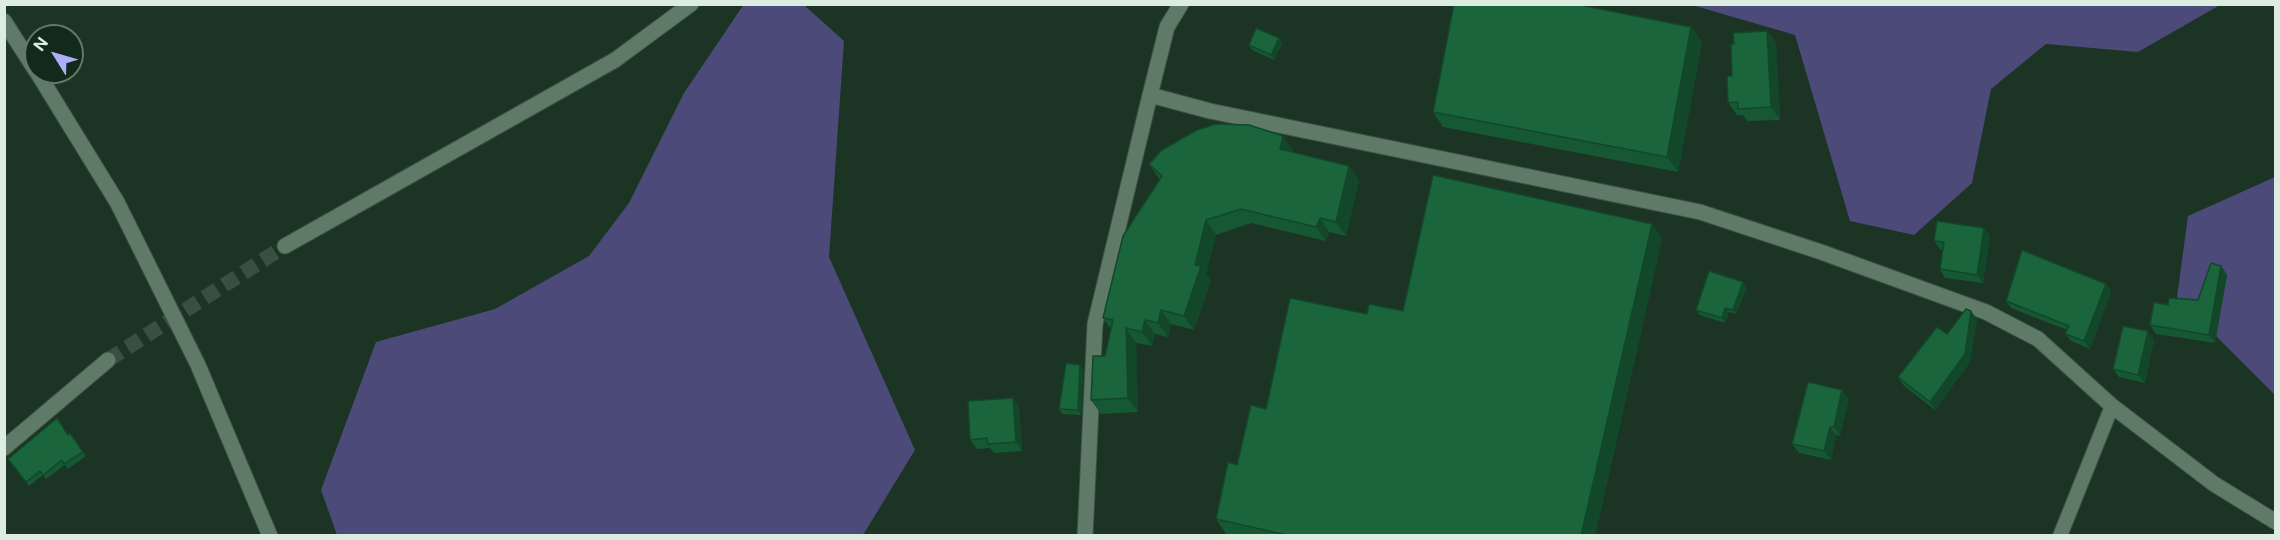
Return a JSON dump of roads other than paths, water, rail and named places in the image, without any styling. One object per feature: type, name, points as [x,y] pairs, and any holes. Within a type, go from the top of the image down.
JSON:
[{"type":"street","points":[[285,246],[615,60],[691,4]]},
{"type":"street","points":[[1085,536],[1095,324],[1167,27],[1181,4]]},
{"type":"street","points":[[4,21],[24,52]]},
{"type":"street","points":[[44,84],[117,202],[198,365],[270,536]]},
{"type":"street","points":[[1150,94],[1210,111],[1700,212],[1821,252],[1986,312],[2038,339],[2112,406],[2214,484],[2276,522]]},
{"type":"street","points":[[4,448],[108,360]]},
{"type":"lane","points":[[2060,536],[2112,406]]},
{"type":"tunnel","points":[[108,360],[285,246]]}]
